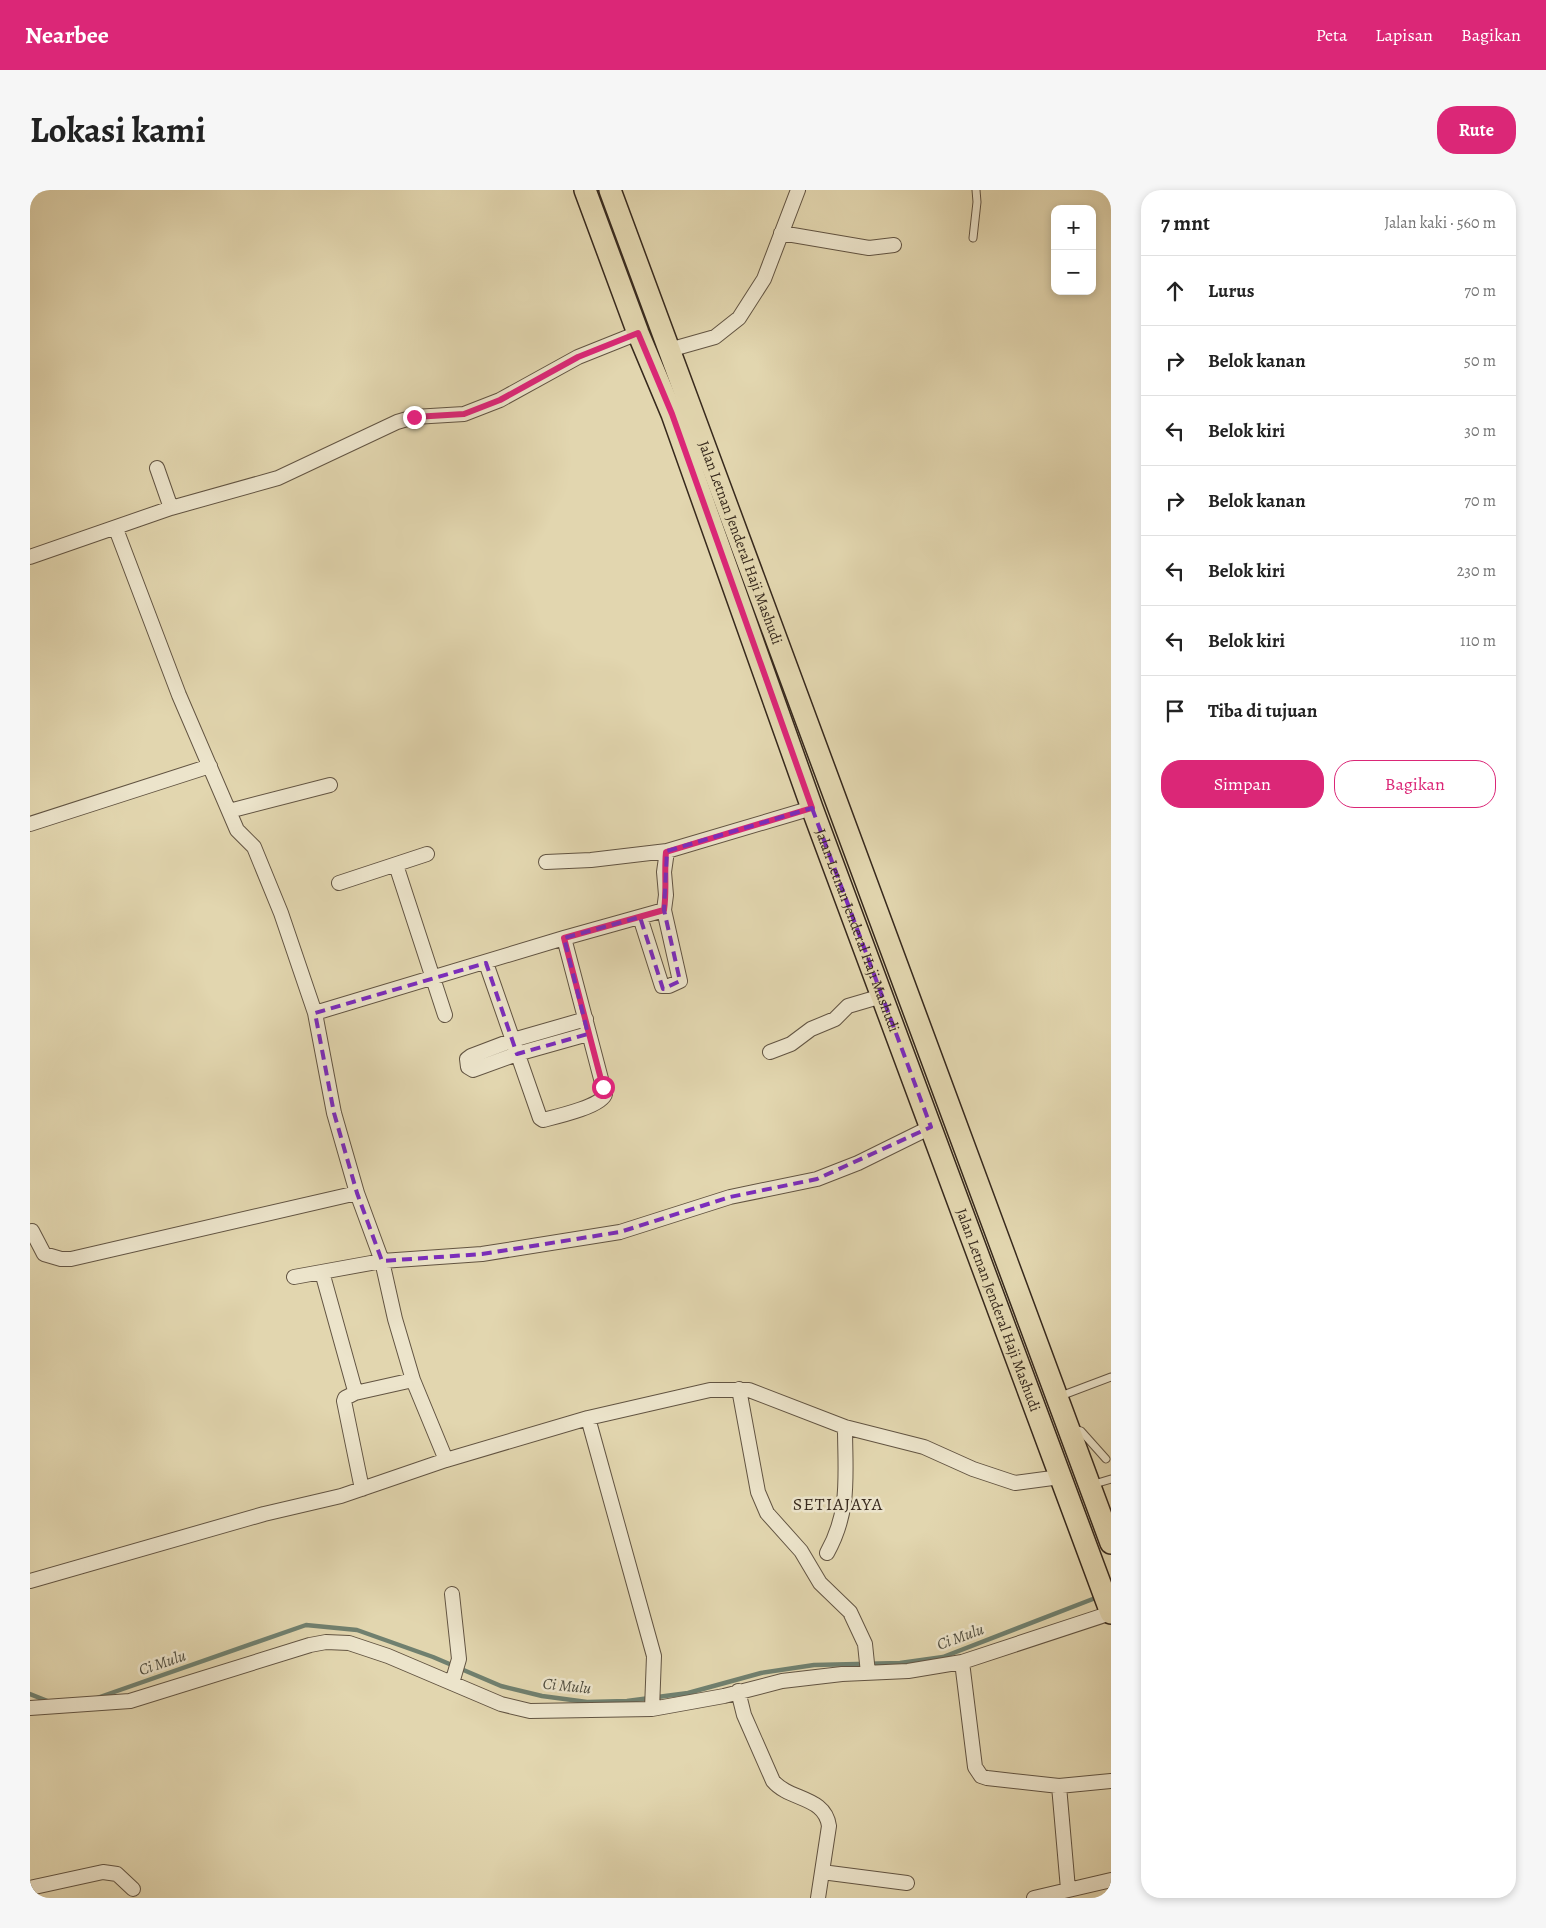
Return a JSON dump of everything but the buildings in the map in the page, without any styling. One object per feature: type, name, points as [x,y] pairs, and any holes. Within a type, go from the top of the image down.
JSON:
[{"type":"main road","name":"Jalan Letnan Jenderal Haji Mashudi","points":[[585,190],[638,333],[672,414],[812,808],[1111,1612]]},
{"type":"main road","name":"Jalan Letnan Jenderal Haji Mashudi","points":[[610,190],[1111,1543]]},
{"type":"main road","points":[[600,231],[623,222]]},
{"type":"street","points":[[669,350],[715,337],[739,318],[764,279],[798,190]]},
{"type":"street","points":[[782,233],[869,248],[894,245]]},
{"type":"street","points":[[30,557],[116,529],[171,508],[278,478],[397,422],[414,417],[464,414],[491,404],[578,357],[638,333]]},
{"type":"street","points":[[157,468],[171,508]]},
{"type":"street","points":[[116,529],[179,695],[237,830],[254,847],[281,913],[315,1013],[334,1113],[357,1193],[382,1261],[395,1319],[413,1380],[446,1460]]},
{"type":"street","points":[[30,824],[210,766]]},
{"type":"street","points":[[229,810],[330,785]]},
{"type":"street","points":[[546,862],[591,860],[666,852],[812,808]]},
{"type":"street","points":[[640,917],[655,972],[662,986],[669,986],[680,981],[664,910],[666,852]]},
{"type":"street","points":[[339,883],[427,854]]},
{"type":"street","points":[[396,865],[445,1015]]},
{"type":"street","points":[[315,1013],[664,910]]},
{"type":"street","points":[[486,963],[539,1117],[543,1120],[587,1107],[604,1099],[603,1087],[564,938]]},
{"type":"street","points":[[770,1052],[792,1044],[810,1029],[835,1019],[848,1006],[882,996]]},
{"type":"street","points":[[586,1019],[513,1040],[472,1056],[467,1059],[468,1067],[473,1070],[517,1054],[588,1034]]},
{"type":"street","points":[[294,1277],[382,1261],[482,1254],[620,1232],[730,1197],[817,1179],[858,1164],[931,1127]]},
{"type":"street","points":[[32,1231],[44,1254],[61,1259],[71,1259],[357,1193]]},
{"type":"street","points":[[322,1272],[355,1393]]},
{"type":"street","points":[[362,1489],[344,1401],[345,1398],[355,1393],[413,1380]]},
{"type":"street","points":[[739,1389],[758,1492],[767,1513],[801,1550],[820,1583],[850,1612],[862,1634],[868,1665]]},
{"type":"street","points":[[30,1581],[362,1489],[446,1460],[588,1418],[710,1390],[749,1390],[845,1427],[924,1447],[973,1468],[1015,1482],[1060,1478]]},
{"type":"street","points":[[588,1418],[650,1640],[654,1676],[653,1704]]},
{"type":"street","points":[[827,1553],[838,1534],[844,1511],[845,1427]]},
{"type":"street","points":[[452,1594],[456,1671]]},
{"type":"street","points":[[30,1708],[130,1701],[326,1642],[349,1643],[388,1656],[456,1671],[501,1704],[530,1711],[653,1704],[724,1696],[782,1681],[868,1665],[908,1671],[962,1662],[1111,1612]]},
{"type":"street","points":[[962,1662],[974,1767],[977,1772],[987,1778],[1059,1786],[1111,1781]]},
{"type":"street","points":[[738,1691],[744,1716],[773,1781],[778,1787],[824,1811],[828,1826],[818,1898]]},
{"type":"street","points":[[724,1696],[744,1716]]},
{"type":"street","points":[[1059,1786],[1068,1889]]},
{"type":"street","points":[[30,1888],[103,1872],[117,1874],[133,1889]]},
{"type":"street","points":[[822,1872],[907,1883]]},
{"type":"street","points":[[1034,1898],[1111,1880]]},
{"type":"lane","points":[[973,238],[977,202],[976,190]]},
{"type":"lane","points":[[1058,1398],[1111,1377]]},
{"type":"lane","points":[[1070,1429],[1081,1431],[1106,1459]]},
{"type":"lane","points":[[1090,1485],[1111,1479]]},
{"type":"highlighted area","points":[[812,808],[931,1127],[817,1179],[730,1197],[620,1232],[482,1254],[382,1261],[357,1193],[334,1113],[315,1013],[486,963],[517,1054],[588,1034],[564,938],[640,917],[663,989],[680,981],[664,910],[667,851]]},
{"type":"waterway","name":"Ci Mulu","points":[[97,1698],[306,1625],[357,1630],[433,1657],[501,1686],[542,1696],[587,1702],[627,1701],[688,1693],[761,1673],[814,1665],[900,1663],[943,1657],[1098,1597]]},
{"type":"waterway","name":"Ci Mulu","points":[[30,1694],[50,1702]]},
{"type":"district","name":"SETIAJAYA","points":[[838,1504]]},
{"type":"route","points":[[414,417],[464,414],[500,400],[578,357],[638,333],[672,414],[812,808],[666,852],[664,910],[564,938],[603,1087]]}]
